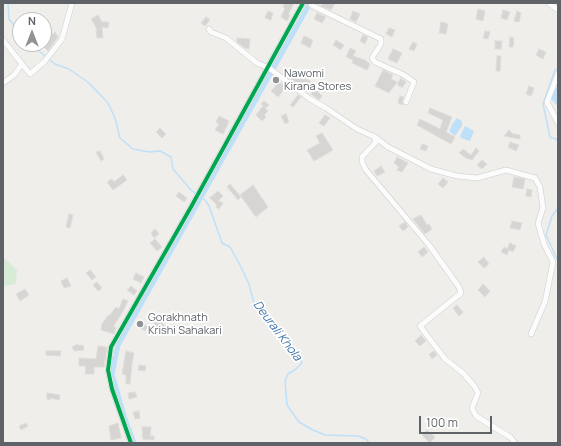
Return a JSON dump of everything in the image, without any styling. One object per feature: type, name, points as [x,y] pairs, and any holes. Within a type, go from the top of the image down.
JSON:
[{"type":"street","points":[[3,40],[30,74],[44,61],[62,39],[72,3]]},
{"type":"street","points":[[131,443],[112,389],[108,370],[111,348],[303,3]]},
{"type":"street","points":[[549,3],[558,10]]},
{"type":"street","points":[[311,5],[381,39],[381,44],[372,58],[375,62],[404,75],[414,82],[406,102]]},
{"type":"street","points":[[209,29],[211,32],[226,38],[257,63],[276,73],[310,99],[357,129],[375,137],[388,147],[431,169],[457,176],[477,178],[506,170],[535,178],[540,187],[543,208],[538,223],[544,244],[553,262],[545,302],[531,334]]},
{"type":"street","points":[[3,83],[14,75],[22,64]]},
{"type":"street","points":[[558,74],[547,102],[558,123]]},
{"type":"street","points":[[375,137],[376,142],[362,157],[364,166],[429,245],[459,287],[461,294],[420,326],[445,359],[463,373],[475,386],[478,392],[472,408],[476,416],[510,437],[515,443]]},
{"type":"green space","points":[[3,257],[17,270],[16,284],[3,286]]},
{"type":"water","points":[[558,86],[558,106],[551,99],[554,90]]},
{"type":"water","points":[[457,118],[462,121],[462,126],[455,136],[450,132],[450,130],[452,124]]},
{"type":"water","points":[[465,126],[474,131],[470,141],[461,138],[460,136]]},
{"type":"building","points":[[285,3],[294,3],[288,15],[290,15],[287,21],[281,17],[285,8],[283,7]]},
{"type":"building","points":[[323,3],[335,3],[331,10],[321,6]]},
{"type":"building","points":[[478,9],[485,11],[483,21],[476,19]]},
{"type":"building","points":[[503,10],[510,12],[507,20],[501,18]]},
{"type":"building","points":[[268,11],[273,13],[271,20],[265,18]]},
{"type":"building","points":[[353,11],[360,14],[356,22],[350,19]]},
{"type":"building","points":[[517,11],[521,13],[519,22],[514,21]]},
{"type":"building","points":[[317,13],[326,17],[322,23],[314,19]]},
{"type":"building","points":[[98,15],[102,22],[109,22],[108,28],[102,27],[103,38],[97,38],[96,27],[91,19]]},
{"type":"building","points":[[206,17],[210,20],[205,26],[201,23]]},
{"type":"building","points":[[441,22],[448,24],[446,34],[439,33]]},
{"type":"building","points":[[389,28],[395,30],[392,37],[386,34]]},
{"type":"building","points":[[485,31],[490,32],[488,39],[483,38]]},
{"type":"building","points":[[55,32],[58,37],[52,45],[52,35]]},
{"type":"building","points":[[363,35],[368,37],[365,44],[360,41]]},
{"type":"building","points":[[304,36],[313,40],[310,48],[301,43]]},
{"type":"building","points":[[510,37],[514,38],[513,47],[509,47]]},
{"type":"building","points":[[237,38],[250,39],[249,49],[237,42]]},
{"type":"building","points":[[336,40],[344,45],[341,50],[333,45]]},
{"type":"building","points":[[495,41],[502,41],[501,49],[495,49]]},
{"type":"building","points":[[413,42],[417,44],[414,51],[409,49]]},
{"type":"building","points":[[350,48],[356,51],[353,56],[365,60],[370,64],[367,70],[352,63],[353,60],[346,57]]},
{"type":"building","points":[[393,49],[402,53],[397,63],[388,59]]},
{"type":"building","points":[[539,49],[546,52],[543,59],[536,55]]},
{"type":"building","points":[[497,56],[501,56],[500,71],[496,71]]},
{"type":"building","points":[[383,70],[393,75],[391,79],[397,82],[389,93],[375,86]]},
{"type":"building","points":[[293,73],[298,79],[299,77],[304,80],[305,78],[311,82],[305,90],[288,77]]},
{"type":"building","points":[[401,78],[406,82],[402,88],[397,84]]},
{"type":"building","points":[[275,79],[286,87],[278,97],[271,91],[276,86],[272,82]]},
{"type":"building","points":[[529,86],[534,88],[531,96],[526,94]]},
{"type":"building","points":[[315,89],[322,96],[319,100],[311,94]]},
{"type":"building","points":[[298,95],[301,97],[293,107],[290,105]]},
{"type":"building","points":[[400,96],[404,97],[402,102],[403,105],[398,103]]},
{"type":"building","points":[[264,101],[269,105],[266,108],[261,104]]},
{"type":"building","points":[[263,106],[268,111],[264,115],[266,117],[262,121],[256,115]]},
{"type":"building","points":[[430,108],[452,117],[446,132],[455,137],[451,144],[417,125],[420,119],[440,129],[443,120],[428,113]]},
{"type":"building","points":[[286,114],[289,122],[285,124],[281,116]]},
{"type":"building","points":[[325,115],[330,118],[324,126],[319,123]]},
{"type":"building","points":[[219,116],[229,121],[223,134],[215,130],[219,124],[216,122]]},
{"type":"building","points":[[160,128],[166,134],[162,138],[156,132]]},
{"type":"building","points":[[509,130],[513,134],[520,135],[520,139],[504,136]]},
{"type":"building","points":[[322,133],[333,150],[314,161],[307,150],[320,143],[316,136]]},
{"type":"building","points":[[510,142],[519,145],[516,151],[508,147]]},
{"type":"building","points":[[422,144],[428,146],[426,151],[420,149]]},
{"type":"building","points":[[476,148],[479,151],[472,160],[459,153],[463,149],[471,155]]},
{"type":"building","points":[[100,151],[104,159],[101,161],[96,152]]},
{"type":"building","points":[[397,157],[408,163],[402,172],[397,170],[399,167],[394,163]]},
{"type":"building","points":[[482,160],[487,164],[482,169],[477,165]]},
{"type":"building","points":[[381,166],[385,172],[377,176],[374,171]]},
{"type":"building","points":[[123,175],[127,180],[113,190],[107,182],[112,179],[114,182]]},
{"type":"building","points":[[514,177],[525,179],[523,189],[512,187]]},
{"type":"building","points":[[443,178],[448,182],[443,188],[438,184]]},
{"type":"building","points":[[230,184],[241,197],[238,200],[227,187]]},
{"type":"building","points":[[253,185],[268,207],[256,217],[240,195]]},
{"type":"building","points":[[527,189],[532,190],[531,197],[526,196]]},
{"type":"building","points":[[218,191],[223,196],[218,201],[223,203],[219,209],[209,197]]},
{"type":"building","points":[[179,192],[187,198],[184,202],[176,196]]},
{"type":"building","points":[[69,214],[73,215],[70,228],[66,227]]},
{"type":"building","points":[[421,215],[427,225],[429,224],[432,229],[425,234],[413,219]]},
{"type":"building","points":[[512,221],[522,223],[520,230],[510,228]]},
{"type":"building","points":[[405,222],[408,227],[403,231],[399,226]]},
{"type":"building","points":[[155,229],[159,234],[154,238],[151,233]]},
{"type":"building","points":[[155,239],[162,247],[157,251],[150,243]]},
{"type":"building","points":[[510,243],[516,246],[513,252],[509,250],[507,255],[501,252],[504,247],[507,249]]},
{"type":"building","points":[[424,247],[428,252],[422,257],[418,252]]},
{"type":"building","points":[[484,257],[489,264],[484,268],[478,262]]},
{"type":"building","points":[[90,270],[96,277],[92,280],[86,273]]},
{"type":"building","points":[[136,273],[144,277],[141,283],[133,279]]},
{"type":"building","points":[[67,278],[71,286],[64,288],[61,281]]},
{"type":"building","points":[[97,282],[102,288],[98,291],[93,285]]},
{"type":"building","points":[[483,284],[490,291],[485,297],[478,290]]},
{"type":"building","points":[[131,286],[137,291],[134,295],[127,290]]},
{"type":"building","points":[[25,289],[29,295],[20,301],[16,294]]},
{"type":"building","points":[[123,299],[128,301],[113,327],[116,327],[114,334],[101,330],[102,323],[116,307],[119,309]]},
{"type":"building","points":[[457,305],[463,312],[459,316],[453,308]]},
{"type":"building","points":[[159,319],[166,327],[160,332],[153,324]]},
{"type":"building","points":[[141,321],[148,327],[145,331],[137,326]]},
{"type":"building","points":[[421,335],[426,341],[420,346],[415,341]]},
{"type":"building","points":[[78,344],[78,346],[83,345],[84,350],[74,351],[72,347]]},
{"type":"building","points":[[98,346],[107,347],[104,367],[94,367],[94,374],[85,374],[86,366],[79,366],[79,358],[96,359]]},
{"type":"building","points":[[46,351],[61,351],[60,356],[46,355]]},
{"type":"building","points":[[126,351],[134,353],[130,384],[126,384],[126,375],[122,374]]},
{"type":"building","points":[[434,351],[437,355],[432,359],[429,354]]},
{"type":"building","points":[[139,365],[146,366],[145,371],[138,370]]},
{"type":"building","points":[[135,392],[137,397],[129,399],[128,393]]},
{"type":"building","points":[[47,393],[60,395],[59,400],[50,398],[50,400],[47,399]]},
{"type":"building","points":[[139,411],[140,418],[135,419],[133,412]]},
{"type":"building","points":[[26,423],[28,426],[21,430],[19,426]]},
{"type":"building","points":[[118,423],[121,438],[111,440],[109,426]]},
{"type":"building","points":[[142,427],[151,427],[150,436],[154,436],[154,440],[143,439]]},
{"type":"building","points":[[427,430],[435,437],[430,443],[422,435]]},
{"type":"waterway","name":"Deurali Khola","points":[[8,3],[9,19],[12,23]]},
{"type":"waterway","points":[[134,443],[125,419],[112,374],[118,345],[310,3]]},
{"type":"waterway","name":"Deurali Khola","points":[[40,52],[46,57]]},
{"type":"waterway","name":"Deurali Khola","points":[[49,59],[55,64],[69,69],[89,83],[108,103],[115,118],[120,138],[133,149],[149,152],[160,151],[171,157],[173,169],[192,191],[205,200],[209,206],[222,243],[230,247],[240,265],[249,284],[254,303],[270,320],[289,349],[300,358],[302,363],[288,374],[285,381],[287,405],[299,422],[325,435],[358,436],[366,439],[369,443]]},
{"type":"waterway","points":[[558,68],[555,70],[543,104],[550,137],[558,140]]},
{"type":"waterway","points":[[558,208],[552,216],[546,235],[558,261]]},
{"type":"transit line","points":[[131,443],[112,389],[108,370],[111,347],[191,207],[303,3]]},
{"type":"place","name":"Nawomi Kirana Stores","points":[[276,80]]},
{"type":"place","name":"Gorakhnath Krishi Sahakari","points":[[140,324]]}]
